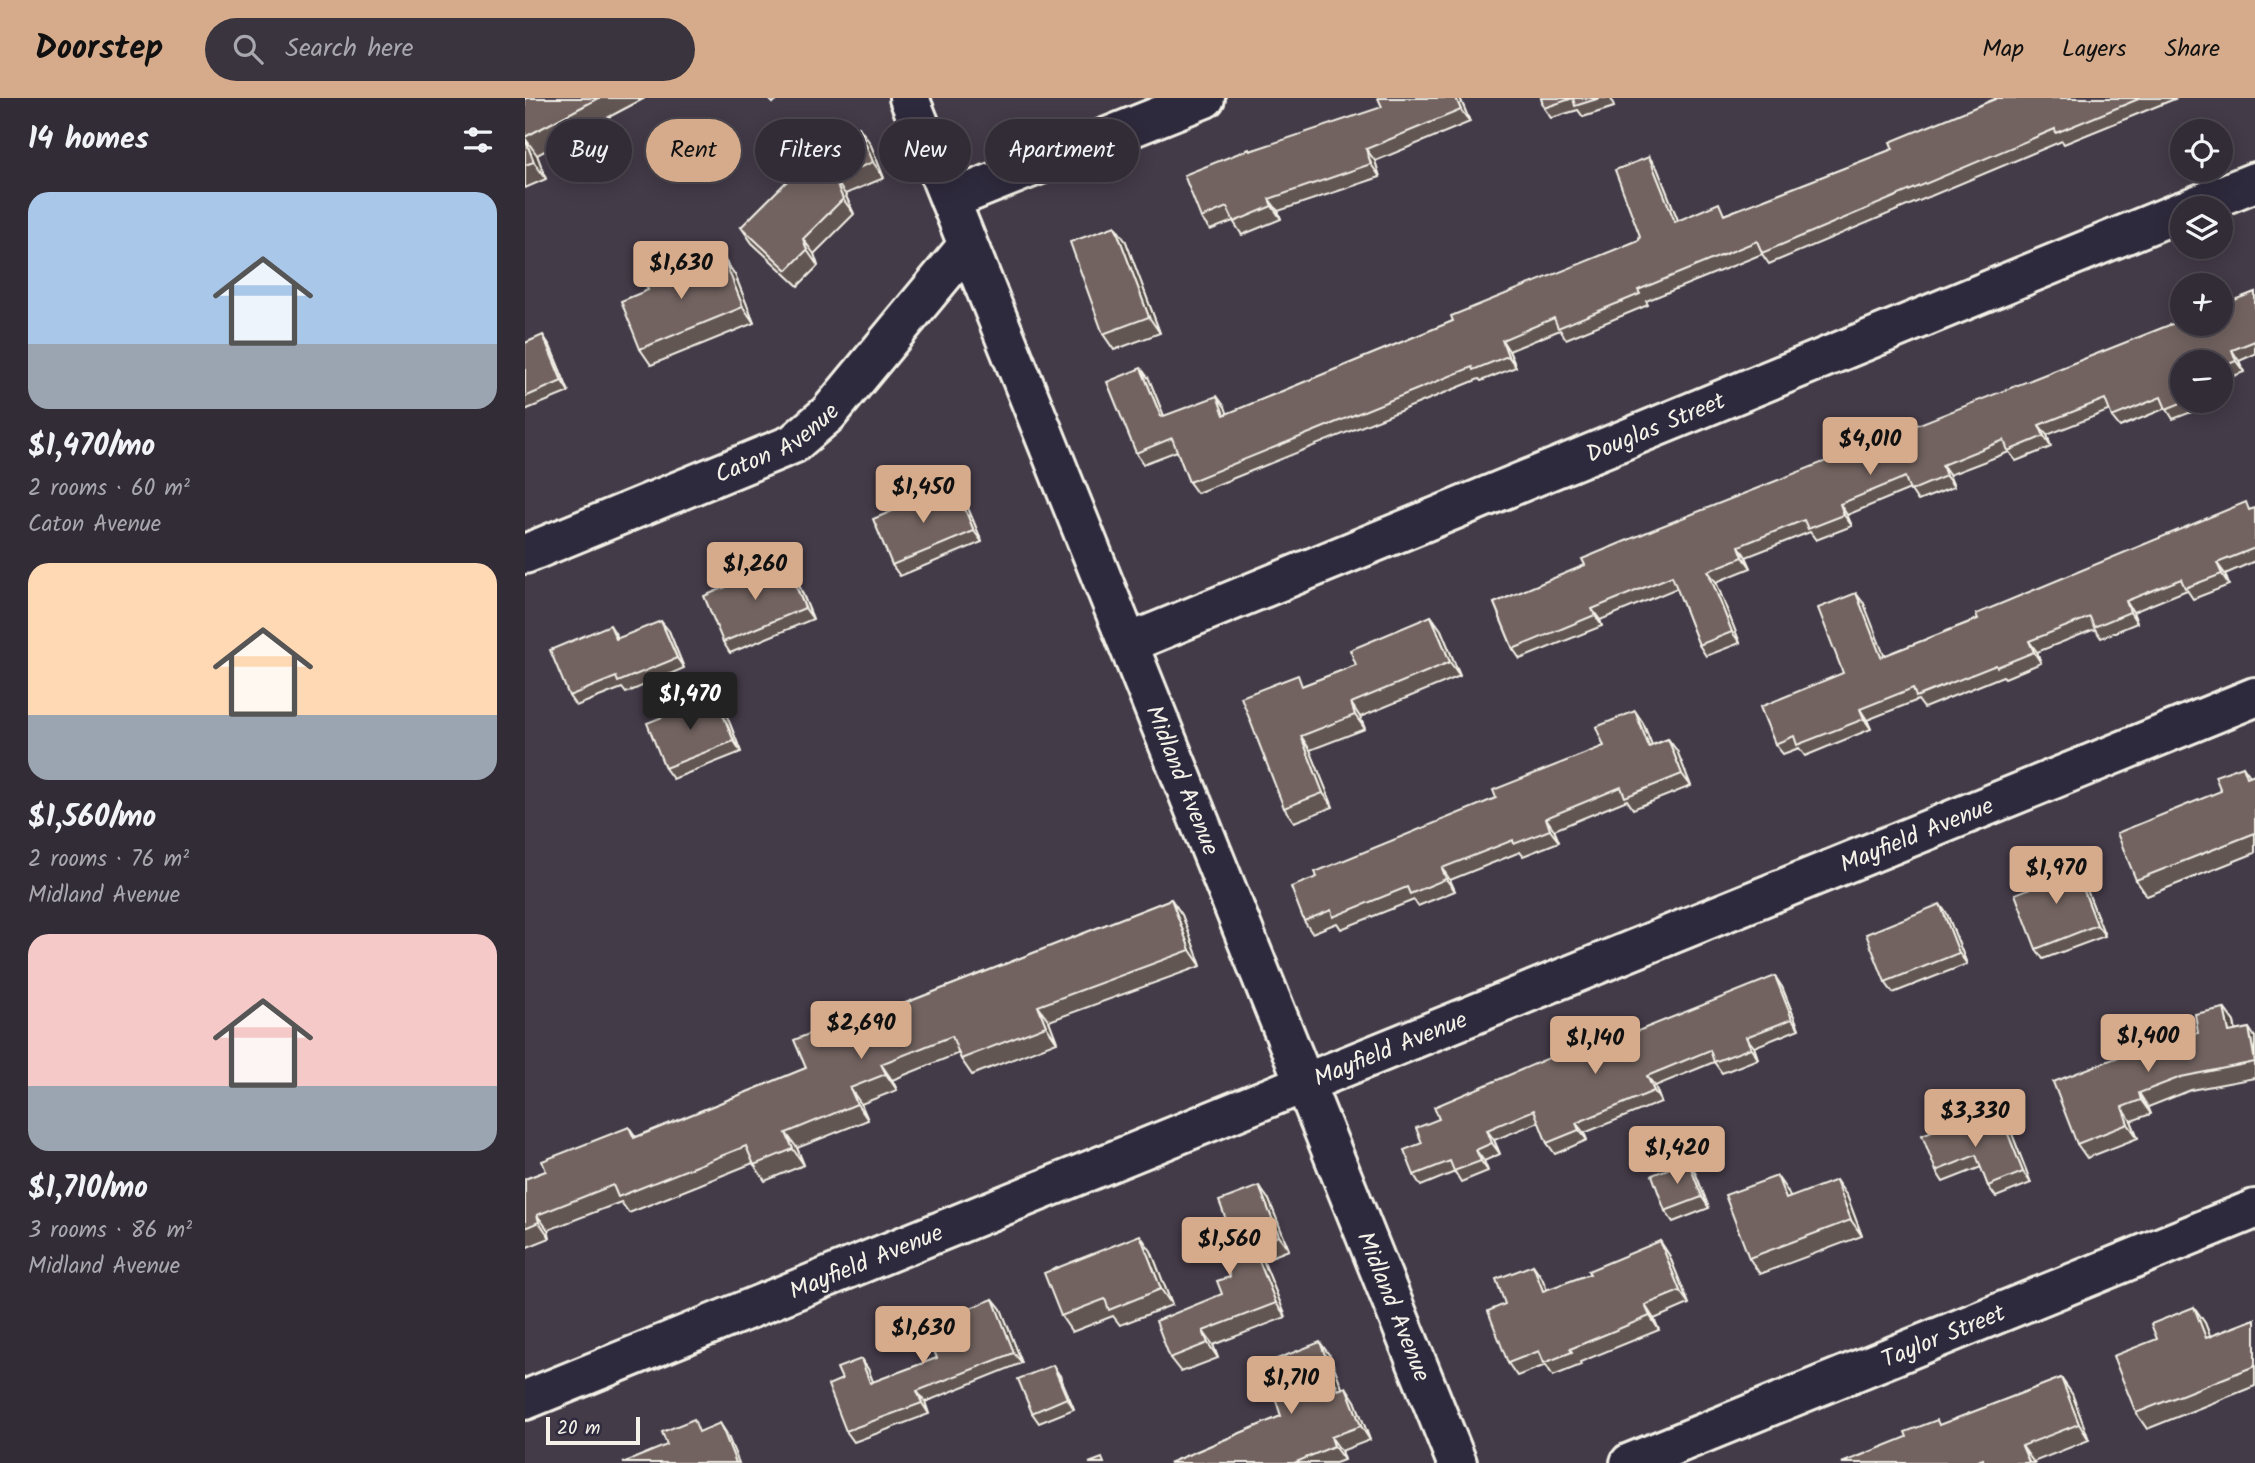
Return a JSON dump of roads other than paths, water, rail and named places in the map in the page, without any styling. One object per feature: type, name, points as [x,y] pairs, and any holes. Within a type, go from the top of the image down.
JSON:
[{"type":"street","name":"Midland Avenue","points":[[909,98],[1457,1463]]},
{"type":"street","points":[[950,200],[1205,98]]},
{"type":"street","points":[[2220,196],[2255,182]]},
{"type":"street","name":"Douglas Street","points":[[1129,643],[2170,216]]},
{"type":"street","name":"Caton Avenue","points":[[525,554],[793,444],[828,414],[967,246]]},
{"type":"street","name":"Mayfield Avenue","points":[[525,1400],[2255,697]]},
{"type":"street","name":"Taylor Street","points":[[1630,1463],[2255,1209]]}]
